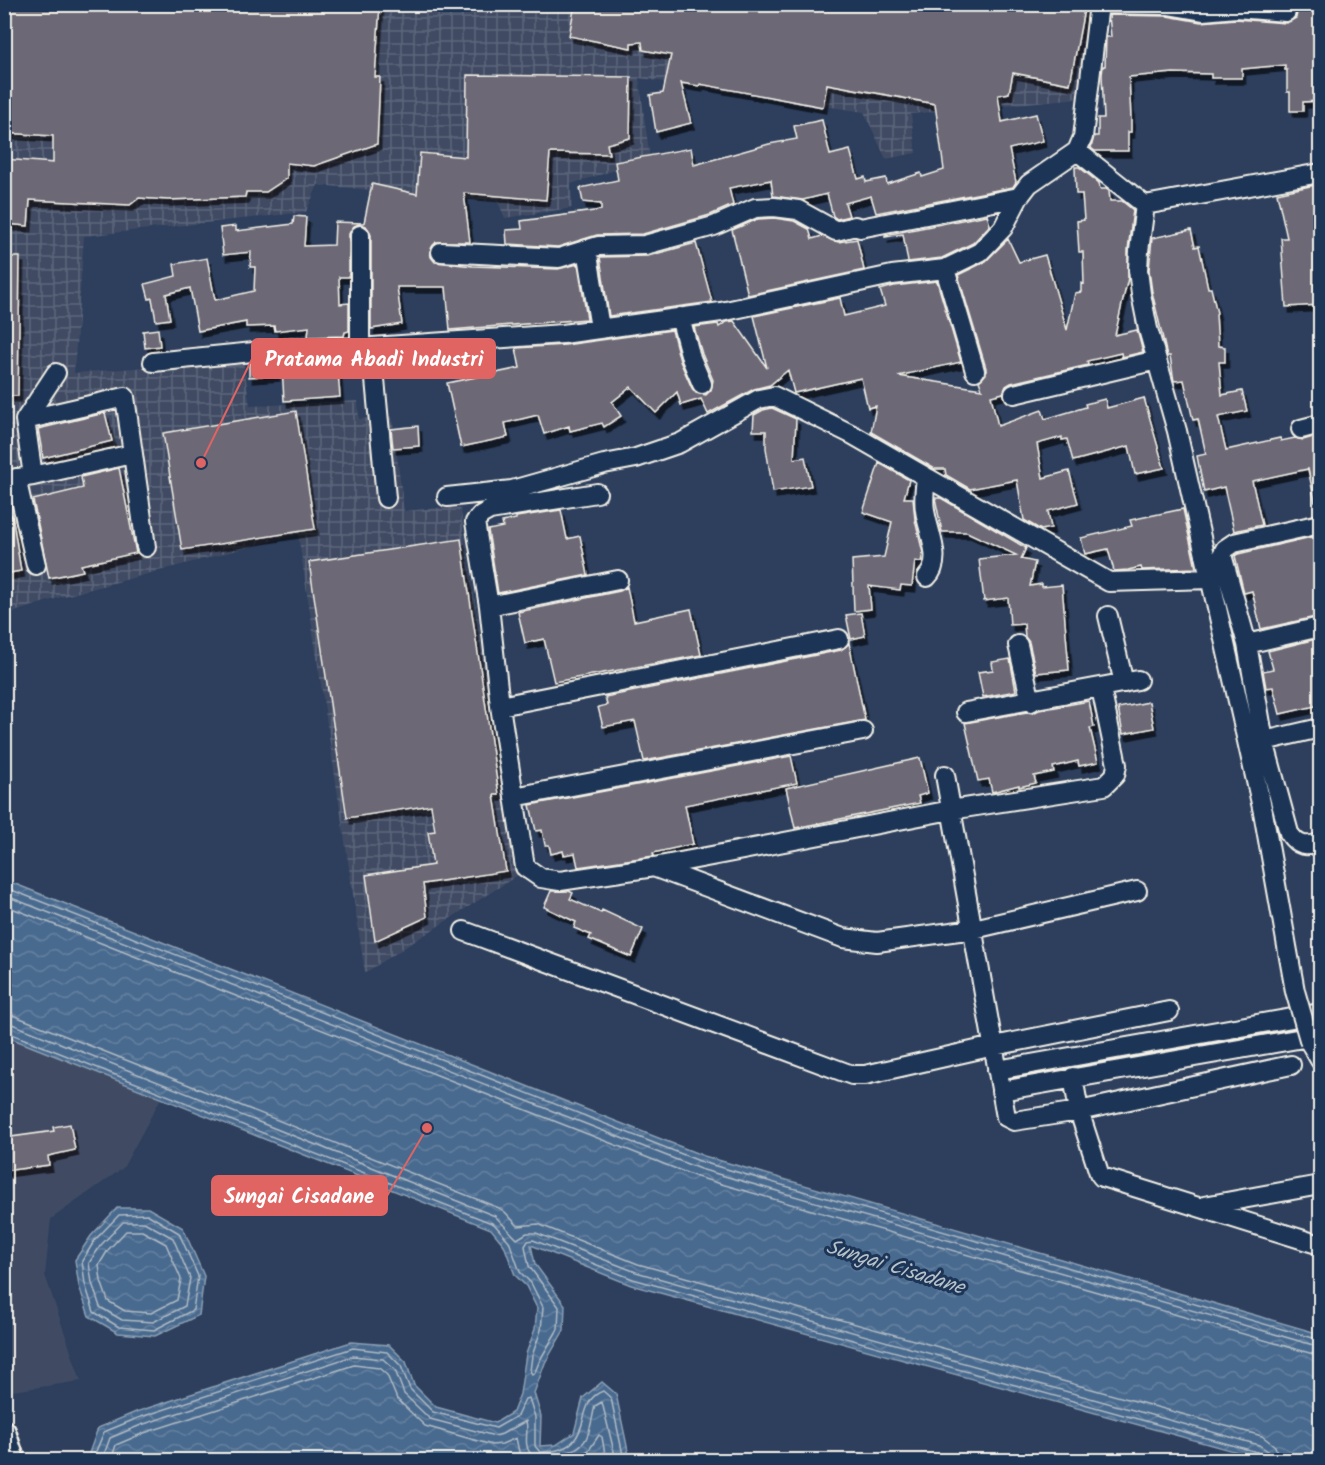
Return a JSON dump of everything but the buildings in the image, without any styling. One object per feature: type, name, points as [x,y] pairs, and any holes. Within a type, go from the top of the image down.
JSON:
[{"type":"street","points":[[153,362],[293,348],[366,347],[563,334],[721,312],[892,275],[945,269],[980,252],[1003,228],[1019,197],[1029,184],[1077,151],[1083,137],[1099,4],[1168,5],[1203,11],[1236,8],[1286,12]]},
{"type":"street","points":[[1077,151],[1145,205],[1320,173]]},
{"type":"street","points":[[441,252],[558,258],[598,246],[645,245],[714,225],[755,208],[774,207],[798,210],[836,231],[1019,197]]},
{"type":"street","points":[[1145,205],[1138,270],[1148,329],[1177,430],[1263,812],[1295,991],[1315,1039],[1320,1060]]},
{"type":"street","points":[[360,235],[366,347],[386,498]]},
{"type":"street","points":[[587,249],[600,328]]},
{"type":"street","points":[[945,269],[975,370]]},
{"type":"street","points":[[680,317],[691,358],[702,384]]},
{"type":"street","points":[[1014,394],[1158,360]]},
{"type":"street","points":[[36,565],[18,478],[25,420],[56,373]]},
{"type":"street","points":[[447,497],[512,490],[604,464],[636,458],[680,443],[759,399],[774,396],[853,435],[1110,582],[1210,579]]},
{"type":"street","points":[[25,420],[125,397],[146,547]]},
{"type":"street","points":[[1301,429],[1320,424]]},
{"type":"street","points":[[18,478],[132,454]]},
{"type":"street","points":[[926,477],[925,510],[934,556],[932,571],[927,577]]},
{"type":"street","points":[[597,493],[490,510],[475,522],[489,606],[500,706],[525,867],[541,878],[560,881],[654,867],[951,810],[1104,786],[1115,775],[1117,765],[1101,688]]},
{"type":"street","points":[[1320,524],[1234,543],[1225,549],[1222,555],[1247,644],[1264,741],[1289,833],[1299,844],[1308,846],[1320,843]]},
{"type":"street","points":[[489,606],[618,580]]},
{"type":"street","points":[[966,712],[1131,682],[1108,616]]},
{"type":"street","points":[[1247,644],[1320,627]]},
{"type":"street","points":[[500,706],[839,639]]},
{"type":"street","points":[[1018,645],[1031,702]]},
{"type":"street","points":[[1264,741],[1320,728]]},
{"type":"street","points":[[514,796],[863,732]]},
{"type":"street","points":[[945,775],[1006,1117],[1014,1121],[1079,1111],[1291,1065]]},
{"type":"street","points":[[654,867],[856,941],[877,942],[974,929],[1137,891]]},
{"type":"street","points":[[464,931],[852,1075],[865,1075],[994,1046],[1169,1011]]},
{"type":"street","points":[[997,1070],[1320,1012]]},
{"type":"street","points":[[1001,1091],[1073,1077],[1315,1039]]},
{"type":"street","points":[[1073,1077],[1079,1111],[1100,1175],[1108,1180],[1320,1245]]},
{"type":"street","points":[[1202,1207],[1320,1185]]},
{"type":"street","points":[[4,1432],[13,1461]]},
{"type":"shaded area","points":[[5,5],[1104,5],[1091,97],[911,114],[916,153],[886,159],[864,112],[639,78],[650,159],[571,184],[572,208],[505,218],[498,202],[318,185],[306,212],[84,236],[74,373],[243,359],[250,406],[358,401],[359,419],[392,416],[404,511],[460,506],[518,875],[365,973],[298,534],[61,597],[5,615]]},
{"type":"shaded area","points":[[5,1036],[161,1098],[123,1168],[51,1219],[45,1275],[81,1381],[6,1392],[5,1388]]},
{"type":"water","points":[[5,880],[704,1156],[1320,1334],[1320,1460],[1266,1460],[631,1285],[531,1245],[535,1264],[565,1305],[564,1330],[545,1363],[534,1393],[541,1416],[540,1446],[556,1445],[574,1433],[583,1398],[602,1382],[616,1394],[630,1460],[89,1460],[88,1456],[98,1428],[136,1412],[351,1342],[389,1345],[406,1362],[414,1385],[436,1407],[495,1423],[513,1412],[520,1394],[526,1354],[535,1329],[537,1308],[526,1286],[515,1275],[504,1245],[491,1229],[5,1036]]},
{"type":"water","points":[[117,1208],[148,1208],[183,1228],[204,1276],[199,1315],[155,1336],[118,1333],[89,1316],[79,1286],[75,1260],[91,1236]]},
{"type":"place","name":"Pratama Abadi Industri","points":[[201,463]]},
{"type":"place","name":"Sungai Cisadane","points":[[427,1128]]}]
